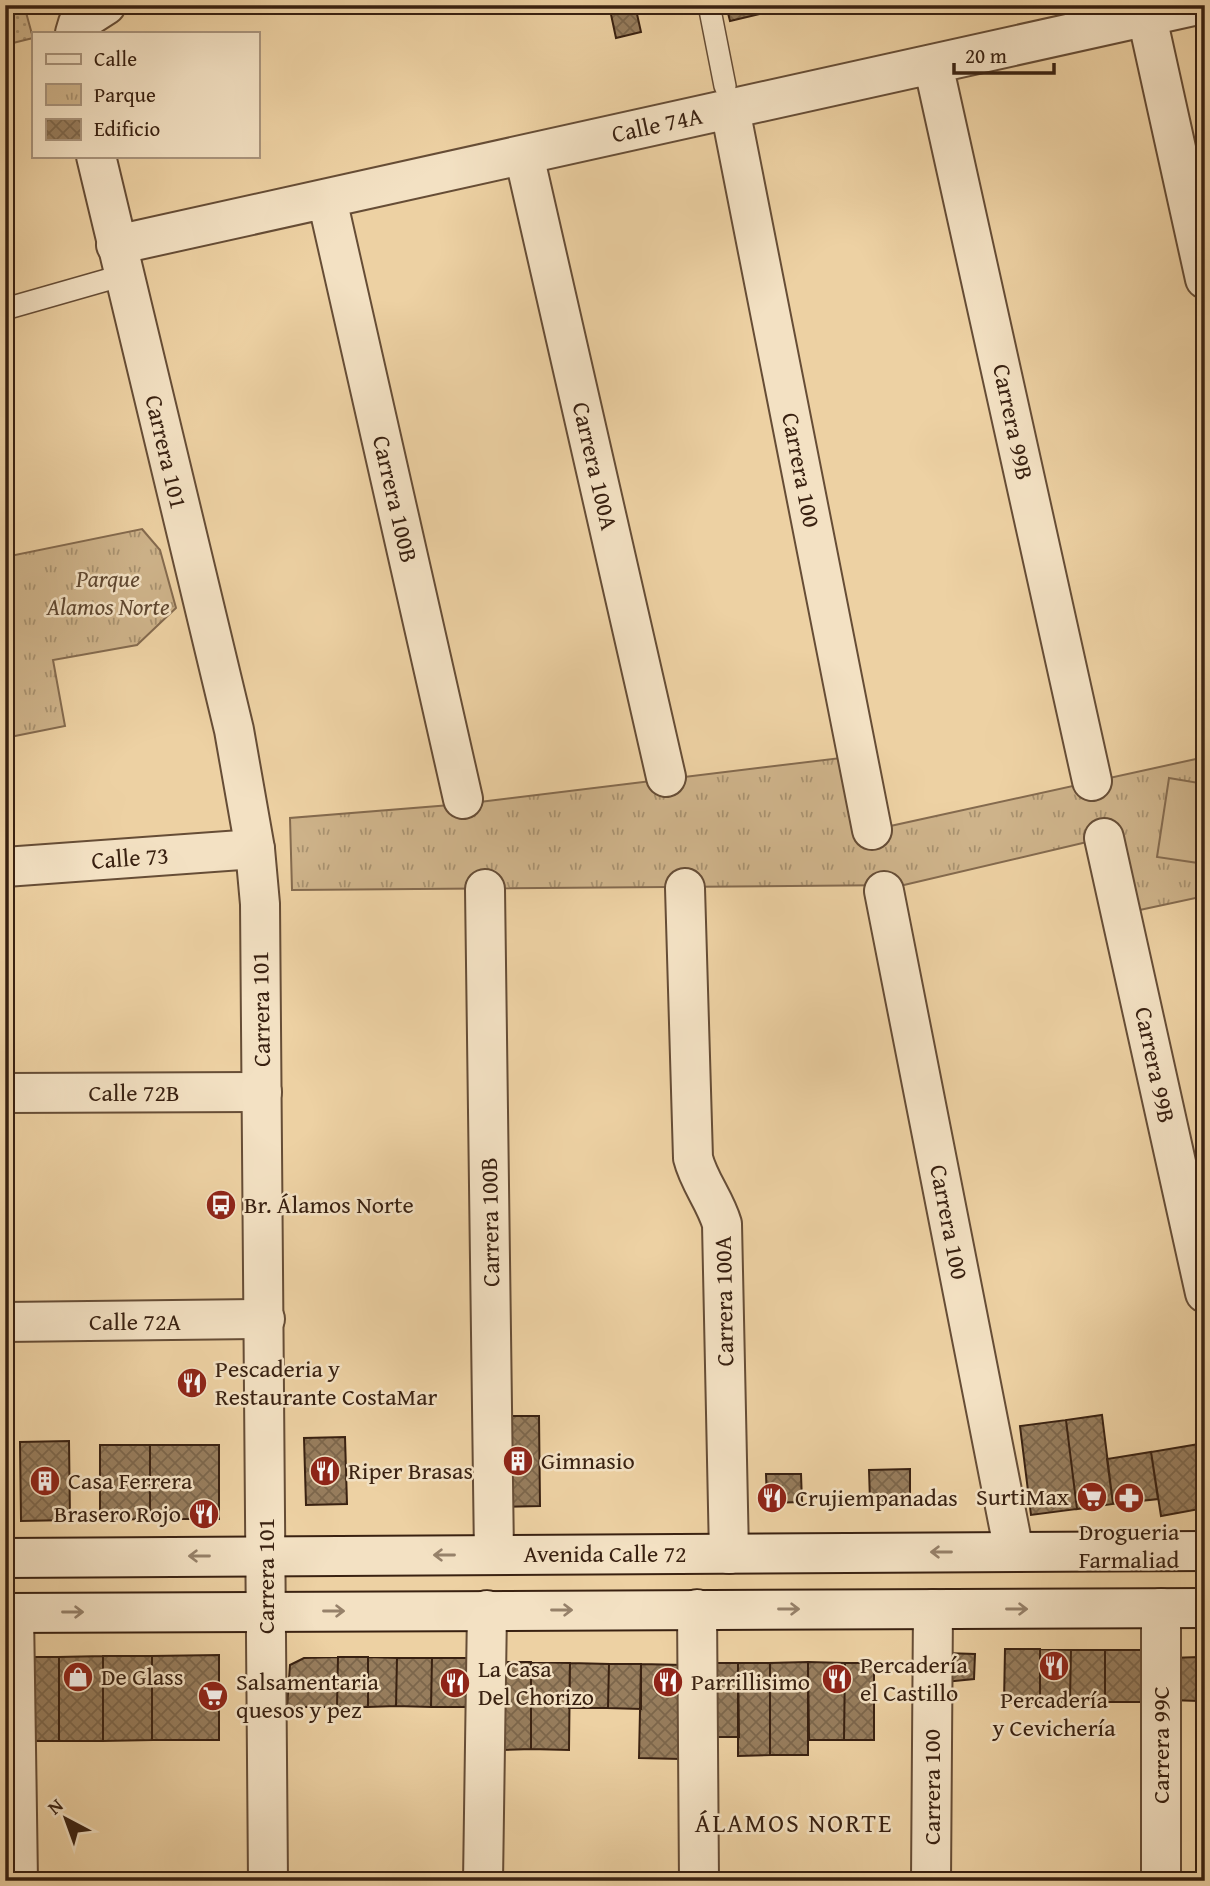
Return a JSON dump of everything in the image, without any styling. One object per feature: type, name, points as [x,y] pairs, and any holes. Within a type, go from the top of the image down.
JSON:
[{"type":"street","name":"Calle 74A","points":[[120,260],[327,199],[524,155],[728,98],[933,64],[1198,5]]},
{"type":"street","points":[[1147,17],[1205,279]]},
{"type":"street","name":"Carrera 99B","points":[[933,64],[1092,781]]},
{"type":"street","name":"Carrera 100","points":[[728,98],[872,831]]},
{"type":"street","name":"Carrera 100A","points":[[524,155],[666,776]]},
{"type":"street","name":"Carrera 101","points":[[96,158],[234,730],[255,849],[260,904],[268,1881]]},
{"type":"street","name":"Carrera 100B","points":[[327,199],[463,799]]},
{"type":"street","name":"Carrera 99B","points":[[1104,838],[1205,1293]]},
{"type":"street","name":"Calle 73","points":[[5,867],[255,849]]},
{"type":"street","name":"Carrera 100A","points":[[685,888],[693,1158],[722,1224],[729,1554]]},
{"type":"street","name":"Carrera 100B","points":[[485,889],[494,1555]]},
{"type":"street","name":"Carrera 100","points":[[884,891],[1014,1552]]},
{"type":"street","name":"Calle 72B","points":[[5,1093],[262,1093]]},
{"type":"street","name":"Calle 72A","points":[[5,1322],[220,1322],[264,1319]]},
{"type":"street","name":"Avenida Calle 72","points":[[5,1558],[1205,1551]]},
{"type":"street","name":"Carrera 99C","points":[[1161,1608],[1161,1881]]},
{"type":"street","points":[[18,1881],[10,1613],[1205,1608]]},
{"type":"street","points":[[697,1609],[699,1881]]},
{"type":"street","name":"Carrera 100","points":[[932,1881],[933,1609]]},
{"type":"street","points":[[483,1881],[486,1611]]},
{"type":"lane","name":"Carrera 100","points":[[709,5],[728,98]]},
{"type":"lane","name":"Calle 74A","points":[[5,309],[120,260]]},
{"type":"green space","points":[[24,5],[32,38],[5,45],[5,8]]},
{"type":"green space","name":"Parque Alamos Norte","points":[[142,529],[160,550],[176,608],[137,645],[53,660],[65,726],[5,738],[5,557]]},
{"type":"green space","points":[[857,756],[872,830],[1205,757],[1205,896],[1121,914],[1104,838],[904,885],[292,890],[290,818],[463,804]]},
{"type":"green space","points":[[1169,778],[1205,784],[1205,864],[1157,857]]},
{"type":"building","points":[[609,5],[635,5],[641,32],[616,38]]},
{"type":"building","points":[[726,5],[766,5],[768,12],[730,21]]},
{"type":"building","points":[[1102,1415],[1113,1504],[1077,1509],[1066,1420]]},
{"type":"building","name":"Gimnasio","points":[[497,1416],[539,1416],[540,1506],[498,1507]]},
{"type":"building","points":[[1066,1420],[1077,1509],[1031,1515],[1020,1426]]},
{"type":"building","name":"Riper Brasas","points":[[345,1437],[347,1504],[306,1505],[304,1438]]},
{"type":"building","name":"Casa Ferrera","points":[[69,1441],[70,1520],[21,1521],[20,1442]]},
{"type":"building","points":[[1205,1443],[1205,1508],[1161,1516],[1151,1452]]},
{"type":"building","points":[[100,1445],[150,1445],[150,1519],[100,1520]]},
{"type":"building","points":[[150,1445],[219,1445],[219,1519],[150,1519]]},
{"type":"building","points":[[1151,1452],[1158,1499],[1113,1504],[1107,1459]]},
{"type":"building","points":[[910,1469],[910,1501],[870,1501],[869,1470]]},
{"type":"building","points":[[766,1474],[801,1474],[802,1502],[767,1503]]},
{"type":"building","points":[[1005,1649],[1040,1649],[1040,1703],[1004,1703]]},
{"type":"building","points":[[1040,1649],[1071,1650],[1070,1702],[1040,1703]]},
{"type":"building","points":[[1071,1650],[1105,1650],[1105,1702],[1070,1702]]},
{"type":"building","points":[[1105,1650],[1145,1650],[1145,1702],[1105,1702]]},
{"type":"building","points":[[944,1653],[975,1654],[974,1679],[945,1682]]},
{"type":"building","points":[[219,1655],[219,1740],[152,1740],[152,1656]]},
{"type":"building","points":[[103,1656],[103,1741],[59,1741],[59,1657]]},
{"type":"building","points":[[103,1656],[152,1656],[152,1740],[103,1741]]},
{"type":"building","points":[[22,1657],[59,1657],[59,1741],[21,1741]]},
{"type":"building","points":[[338,1657],[337,1707],[287,1707],[290,1665],[304,1658]]},
{"type":"building","points":[[338,1657],[368,1657],[368,1707],[337,1707]]},
{"type":"building","points":[[368,1657],[397,1658],[396,1706],[368,1707]]},
{"type":"building","points":[[1199,1657],[1199,1701],[1169,1700],[1170,1658]]},
{"type":"building","points":[[1199,1657],[1205,1658],[1205,1701],[1199,1701]]},
{"type":"building","points":[[397,1658],[432,1658],[431,1707],[396,1706]]},
{"type":"building","name":"La Casa Del Chorizo","points":[[432,1658],[479,1658],[478,1707],[431,1707]]},
{"type":"building","points":[[503,1662],[531,1662],[531,1749],[502,1750]]},
{"type":"building","points":[[531,1662],[570,1663],[569,1750],[531,1749]]},
{"type":"building","points":[[808,1662],[808,1755],[770,1755],[770,1663]]},
{"type":"building","points":[[808,1662],[845,1663],[844,1740],[809,1740]]},
{"type":"building","points":[[570,1663],[609,1664],[608,1708],[569,1708]]},
{"type":"building","points":[[706,1663],[738,1663],[739,1737],[706,1737]]},
{"type":"building","points":[[738,1663],[770,1663],[770,1755],[738,1756]]},
{"type":"building","points":[[845,1663],[874,1663],[874,1740],[844,1740]]},
{"type":"building","points":[[609,1664],[641,1664],[641,1709],[608,1708]]},
{"type":"building","points":[[641,1664],[683,1665],[681,1759],[639,1758]]},
{"type":"place","name":"Br. Álamos Norte","points":[[221,1205]]},
{"type":"place","name":"Pescaderia y Restaurante CostaMar","points":[[192,1383]]},
{"type":"place","name":"Gimnasio","points":[[518,1461]]},
{"type":"place","name":"Riper Brasas","points":[[325,1471]]},
{"type":"place","name":"Casa Ferrera","points":[[45,1481]]},
{"type":"place","name":"SurtiMax","points":[[1092,1497]]},
{"type":"place","name":"Crujiempanadas","points":[[772,1498]]},
{"type":"place","name":"Drogueria Farmaliad","points":[[1129,1498]]},
{"type":"place","name":"Brasero Rojo","points":[[204,1514]]},
{"type":"place","name":"Percadería y Cevichería","points":[[1054,1666]]},
{"type":"place","name":"De Glass","points":[[78,1677]]},
{"type":"place","name":"Percadería el Castillo","points":[[837,1679]]},
{"type":"place","name":"Parrillisimo","points":[[668,1682]]},
{"type":"place","name":"La Casa Del Chorizo","points":[[455,1683]]},
{"type":"place","name":"Salsamentaria quesos y pez","points":[[213,1696]]},
{"type":"district","name":"ÁLAMOS NORTE","points":[[794,1823]]}]
